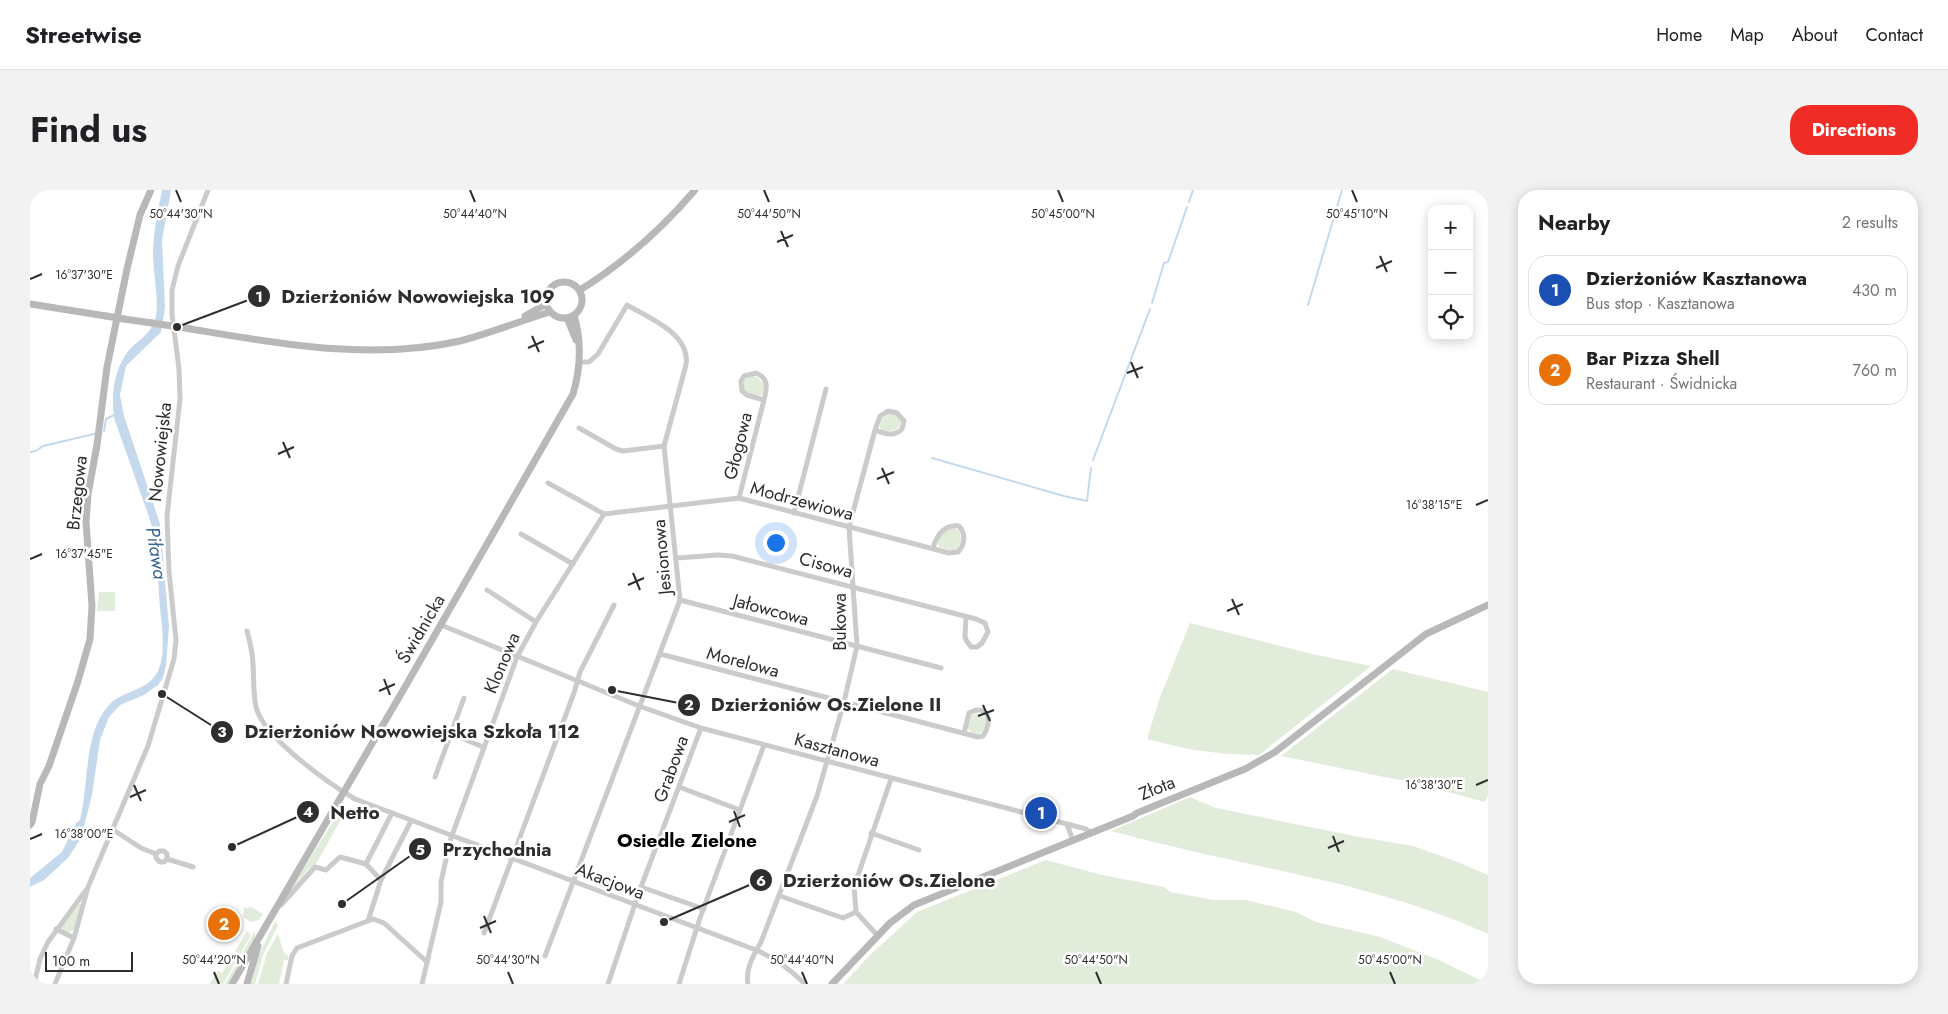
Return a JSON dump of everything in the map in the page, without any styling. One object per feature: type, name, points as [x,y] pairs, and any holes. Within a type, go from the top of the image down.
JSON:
[{"type":"street","name":"Brzegowa","points":[[30,825],[40,784],[49,766],[90,639],[92,606],[86,522],[88,494],[97,445],[107,367],[127,269],[140,215],[151,190]]},
{"type":"street","name":"Nowowiejska","points":[[55,984],[74,938],[88,888],[148,746],[163,700],[175,652],[176,640],[169,572],[167,516],[180,400],[179,369],[172,314],[172,290],[178,266],[208,190]]},
{"type":"street","points":[[581,293],[658,231],[695,190]]},
{"type":"street","points":[[559,282],[570,283],[581,293],[582,305],[571,317],[561,318],[550,312],[546,304],[547,293],[550,288],[559,282]]},
{"type":"street","points":[[30,304],[293,345],[354,351],[393,350],[438,344],[487,333],[550,312]]},
{"type":"street","points":[[514,323],[546,304]]},
{"type":"street","name":"Jesionowa","points":[[545,956],[680,600],[664,446],[686,365],[685,349],[679,340],[656,322],[626,305],[598,354],[589,362],[580,362]]},
{"type":"street","name":"Świdnicka","points":[[232,984],[573,394],[580,362],[580,349],[571,317]]},
{"type":"street","name":"Głogowa","points":[[739,498],[764,400],[767,384],[756,373],[744,376],[741,381],[742,391],[764,400]]},
{"type":"street","points":[[794,514],[826,389]]},
{"type":"street","name":"Bukowa","points":[[748,984],[747,978],[753,955],[761,942],[780,896],[828,762],[858,646],[849,527],[875,430],[880,416],[888,411],[897,413],[904,421],[902,429],[895,434],[875,430]]},
{"type":"street","points":[[579,428],[623,451],[664,446]]},
{"type":"street","points":[[548,483],[604,514]]},
{"type":"street","name":"Modrzewiowa","points":[[604,514],[739,498],[794,514],[949,553],[958,552],[964,541],[962,529],[954,525],[945,527],[933,548]]},
{"type":"street","name":"Klonowa","points":[[422,984],[441,902],[441,882],[452,836],[517,657],[536,622],[604,514]]},
{"type":"street","points":[[521,534],[573,564]]},
{"type":"street","name":"Cisowa","points":[[676,558],[732,556],[854,587],[981,621],[988,627],[987,635],[977,647],[971,647],[966,640],[966,617]]},
{"type":"street","points":[[487,590],[536,622]]},
{"type":"street","name":"Jałowcowa","points":[[680,600],[941,668]]},
{"type":"street","points":[[484,933],[580,672],[614,604]]},
{"type":"street","name":"Złota","points":[[832,984],[878,936],[914,905],[1245,769],[1266,758],[1426,634],[1488,605]]},
{"type":"street","name":"Kasztanowa","points":[[441,625],[639,706],[701,728],[1086,829],[1091,833]]},
{"type":"street","name":"Akacjowa","points":[[248,631],[253,657],[254,698],[259,718],[266,728],[299,759],[343,792],[355,799],[756,950],[770,956],[788,968],[806,984]]},
{"type":"street","name":"Morelowa","points":[[660,654],[978,737],[983,736],[989,726],[987,713],[975,710],[969,713],[964,733]]},
{"type":"street","points":[[434,777],[452,734],[464,698]]},
{"type":"street","name":"Grabowa","points":[[608,984],[641,887],[701,728]]},
{"type":"street","points":[[452,734],[483,747]]},
{"type":"street","points":[[679,984],[764,744]]},
{"type":"street","points":[[878,936],[856,912],[854,887],[891,779]]},
{"type":"street","points":[[679,787],[740,810]]},
{"type":"street","points":[[366,864],[392,813]]},
{"type":"street","points":[[368,920],[381,880],[411,820]]},
{"type":"street","points":[[1067,824],[1073,841]]},
{"type":"street","points":[[112,829],[141,848],[156,854],[156,858],[160,862],[164,862],[167,859],[193,867]]},
{"type":"street","points":[[872,833],[919,850]]},
{"type":"street","points":[[277,908],[315,867],[326,870],[340,857],[366,864],[381,880]]},
{"type":"street","name":"Akacjowa","points":[[641,887],[704,909]]},
{"type":"street","name":"Nowowiejska","points":[[34,984],[40,959],[48,942],[88,888]]},
{"type":"street","points":[[780,896],[843,918],[856,912]]},
{"type":"street","points":[[286,984],[292,956],[297,948],[368,920],[378,920],[384,923],[427,962]]},
{"type":"street","points":[[56,929],[74,938]]},
{"type":"street","points":[[247,984],[262,934]]},
{"type":"green space","points":[[751,376],[757,377],[764,384],[762,395],[753,395],[744,390],[744,380]]},
{"type":"green space","points":[[889,413],[897,415],[901,421],[900,426],[893,431],[880,428],[882,419]]},
{"type":"green space","points":[[955,528],[959,531],[961,539],[957,550],[952,551],[939,547],[941,535]]},
{"type":"green space","points":[[99,592],[115,592],[115,611],[97,611]]},
{"type":"green space","points":[[1190,623],[1312,654],[1371,666],[1259,755],[1227,754],[1187,749],[1147,739],[1159,700]]},
{"type":"green space","points":[[1393,669],[1488,692],[1488,795],[1485,802],[1414,783],[1281,756]]},
{"type":"green space","points":[[973,714],[981,714],[987,720],[987,728],[981,734],[973,734],[967,728],[967,720]]},
{"type":"green space","points":[[1190,797],[1216,808],[1413,846],[1488,875],[1488,934],[1452,919],[1379,895],[1111,831]]},
{"type":"green space","points":[[342,807],[345,812],[316,864],[306,872],[290,892],[302,870]]},
{"type":"green space","points":[[1046,860],[1102,875],[1164,887],[1170,892],[1214,900],[1246,900],[1296,912],[1316,922],[1380,937],[1439,960],[1488,984],[843,984],[871,954],[917,912]]},
{"type":"green space","points":[[79,904],[81,904],[74,930],[68,933],[61,929],[62,926]]},
{"type":"green space","points":[[249,906],[263,914],[259,920],[251,922],[243,917],[244,907],[248,909]]},
{"type":"green space","points":[[275,921],[278,926],[263,955],[255,984],[251,984],[259,955]]},
{"type":"green space","points":[[247,931],[250,937],[223,984],[209,984],[218,971],[222,973],[227,964],[224,962],[232,957]]},
{"type":"green space","points":[[255,931],[255,938],[228,984],[225,984]]},
{"type":"green space","points":[[278,934],[284,953],[289,956],[288,960],[284,960],[279,984],[258,984],[267,953]]},
{"type":"water","name":"Piława","points":[[162,190],[171,190],[162,240],[165,308],[161,332],[126,366],[120,395],[124,416],[160,524],[169,627],[166,666],[163,678],[158,685],[144,695],[120,705],[109,717],[100,740],[92,795],[81,838],[68,858],[44,880],[30,887],[30,878],[62,852],[76,823],[80,820],[91,744],[101,717],[115,700],[142,687],[154,678],[162,656],[157,560],[153,532],[114,418],[113,399],[115,380],[122,362],[133,346],[149,331],[155,320],[157,306],[153,247]]},
{"type":"waterway","points":[[1189,202],[1193,190]]},
{"type":"waterway","points":[[1308,305],[1342,190]]},
{"type":"waterway","points":[[1152,303],[1164,263],[1168,262],[1187,207]]},
{"type":"waterway","points":[[1093,460],[1150,309]]},
{"type":"waterway","points":[[104,431],[106,419],[116,414]]},
{"type":"waterway","points":[[30,452],[36,451],[43,446],[94,434]]},
{"type":"waterway","points":[[932,458],[1087,501],[1091,468]]},
{"type":"place","name":"Dzierżoniów Nowowiejska 109","points":[[177,327]]},
{"type":"place","name":"Dzierżoniów Os.Zielone II","points":[[612,690]]},
{"type":"place","name":"Dzierżoniów Nowowiejska Szkoła 112","points":[[162,694]]},
{"type":"place","name":"Dzierżoniów Kasztanowa","points":[[1041,813]]},
{"type":"place","name":"Netto","points":[[232,847]]},
{"type":"place","name":"Przychodnia","points":[[342,904]]},
{"type":"place","name":"Dzierżoniów Os.Zielone","points":[[664,922]]},
{"type":"place","name":"Bar Pizza Shell","points":[[224,924]]},
{"type":"district","name":"Osiedle Zielone","points":[[687,840]]}]
